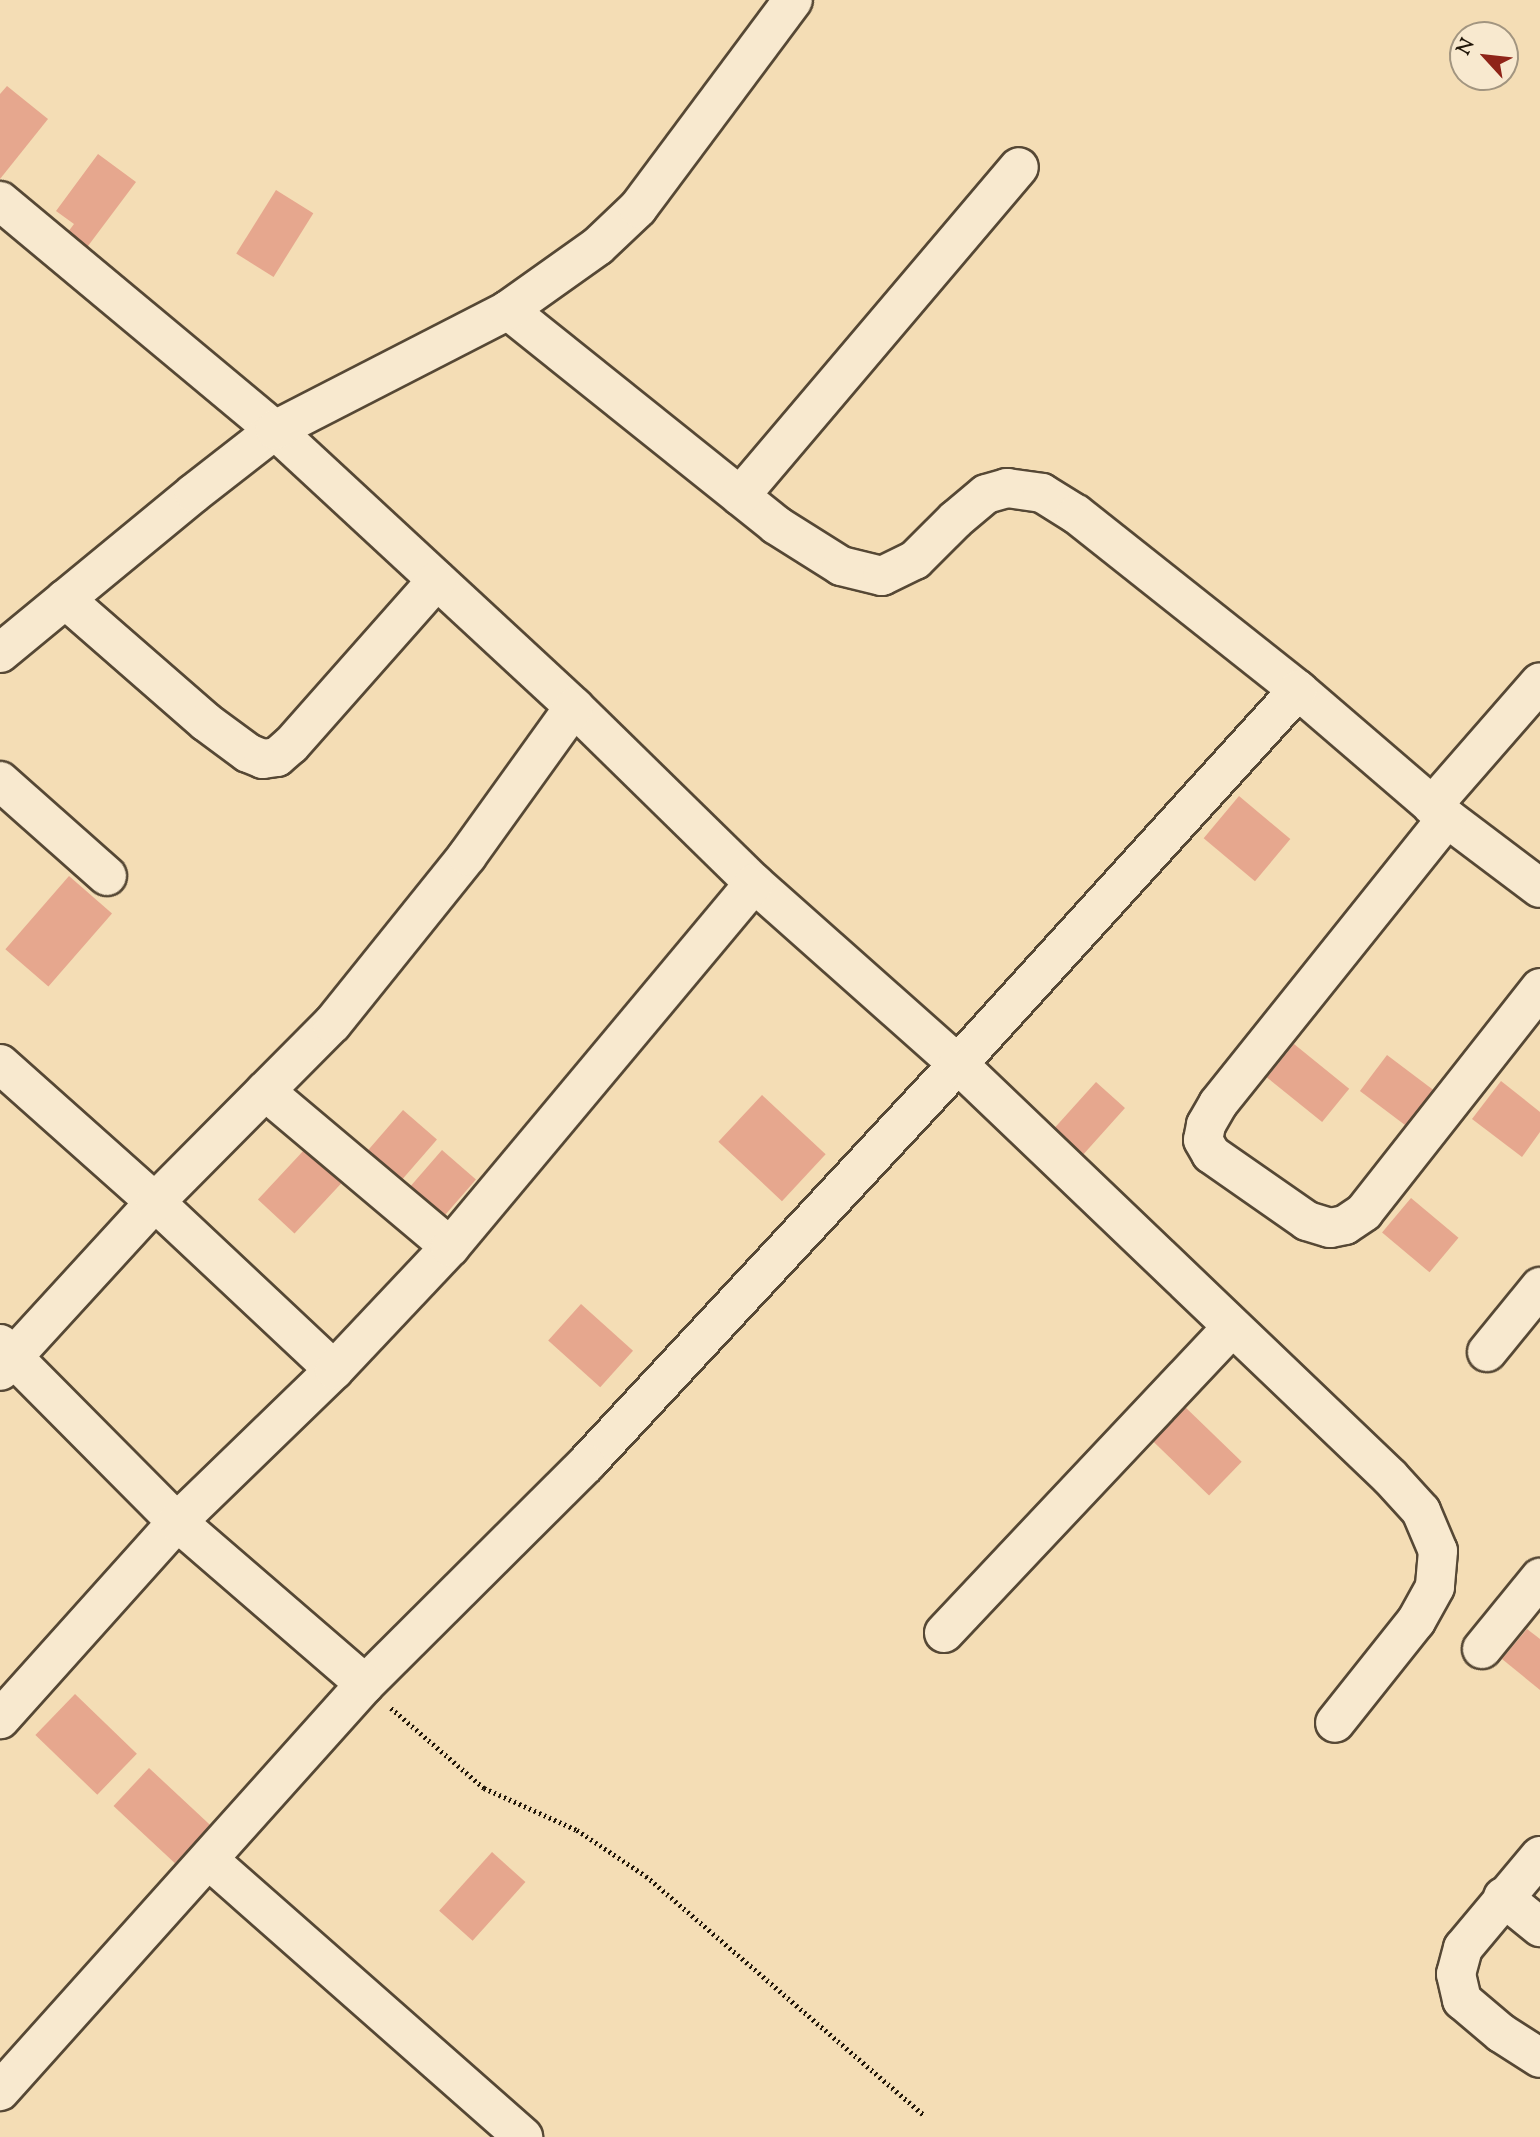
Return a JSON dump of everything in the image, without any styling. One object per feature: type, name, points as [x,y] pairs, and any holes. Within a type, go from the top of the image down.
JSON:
[{"type":"street","points":[[0,653],[275,430],[508,310],[598,246],[638,208],[793,0]]},
{"type":"street","points":[[740,496],[1019,167]]},
{"type":"street","points":[[0,201],[275,430],[574,707],[754,883],[958,1065],[1390,1477],[1421,1511],[1438,1551],[1435,1587],[1416,1621],[1335,1723]]},
{"type":"street","points":[[508,310],[776,525],[841,566],[883,576],[915,560],[986,494],[1007,488],[1042,493],[1076,514],[1298,690],[1439,812],[1540,888]]},
{"type":"street","points":[[65,599],[206,722],[248,753],[263,759],[276,757],[291,745],[437,580]]},
{"type":"street","points":[[1540,682],[1218,1104],[1206,1125],[1203,1140],[1211,1154],[1307,1221],[1330,1228],[1345,1225],[1364,1212],[1540,988]]},
{"type":"street","points":[[0,2091],[365,1685],[586,1464],[958,1065],[1298,690]]},
{"type":"street","points":[[365,1685],[177,1522],[5,1357],[332,1024],[467,856],[574,707]]},
{"type":"street","points":[[0,780],[107,876]]},
{"type":"street","points":[[0,1719],[177,1522],[334,1370],[450,1247],[754,883]]},
{"type":"street","points":[[0,1064],[155,1202],[334,1370]]},
{"type":"street","points":[[265,1091],[450,1247]]},
{"type":"street","points":[[1487,1352],[1540,1287]]},
{"type":"street","points":[[944,1633],[1232,1326]]},
{"type":"street","points":[[1482,1649],[1540,1578]]},
{"type":"street","points":[[1540,1856],[1463,1948],[1456,1974],[1462,2000],[1501,2033],[1540,2058]]},
{"type":"street","points":[[209,1860],[523,2137]]},
{"type":"street","points":[[1503,1897],[1540,1927]]},
{"type":"path","points":[[365,1685],[484,1788],[577,1830],[646,1876],[924,2115]]},
{"type":"building","points":[[7,86],[48,119],[0,179],[0,94]]},
{"type":"building","points":[[98,154],[136,182],[82,254],[62,240],[74,224],[56,211]]},
{"type":"building","points":[[276,190],[313,213],[274,277],[236,254]]},
{"type":"building","points":[[1239,796],[1290,839],[1255,881],[1204,838]]},
{"type":"building","points":[[69,876],[112,913],[48,987],[5,949]]},
{"type":"building","points":[[1294,1044],[1349,1089],[1322,1122],[1267,1077]]},
{"type":"building","points":[[1387,1055],[1436,1092],[1409,1128],[1360,1091]]},
{"type":"building","points":[[1501,1081],[1540,1112],[1540,1132],[1522,1157],[1472,1119]]},
{"type":"building","points":[[1096,1082],[1125,1108],[1081,1156],[1053,1130]]},
{"type":"building","points":[[762,1095],[826,1154],[782,1201],[718,1142]]},
{"type":"building","points":[[403,1110],[437,1140],[400,1183],[366,1153]]},
{"type":"building","points":[[305,1149],[342,1183],[295,1234],[258,1199]]},
{"type":"building","points":[[442,1150],[476,1180],[439,1222],[405,1192]]},
{"type":"building","points":[[1411,1198],[1458,1238],[1430,1272],[1382,1232]]},
{"type":"building","points":[[581,1304],[633,1351],[600,1387],[548,1340]]},
{"type":"building","points":[[1182,1404],[1242,1462],[1209,1495],[1149,1438]]},
{"type":"building","points":[[1527,1629],[1540,1639],[1540,1690],[1502,1659]]},
{"type":"building","points":[[75,1694],[137,1754],[97,1795],[35,1735]]},
{"type":"building","points":[[149,1768],[210,1825],[175,1863],[114,1806]]},
{"type":"building","points":[[492,1852],[525,1882],[473,1941],[439,1911]]}]
